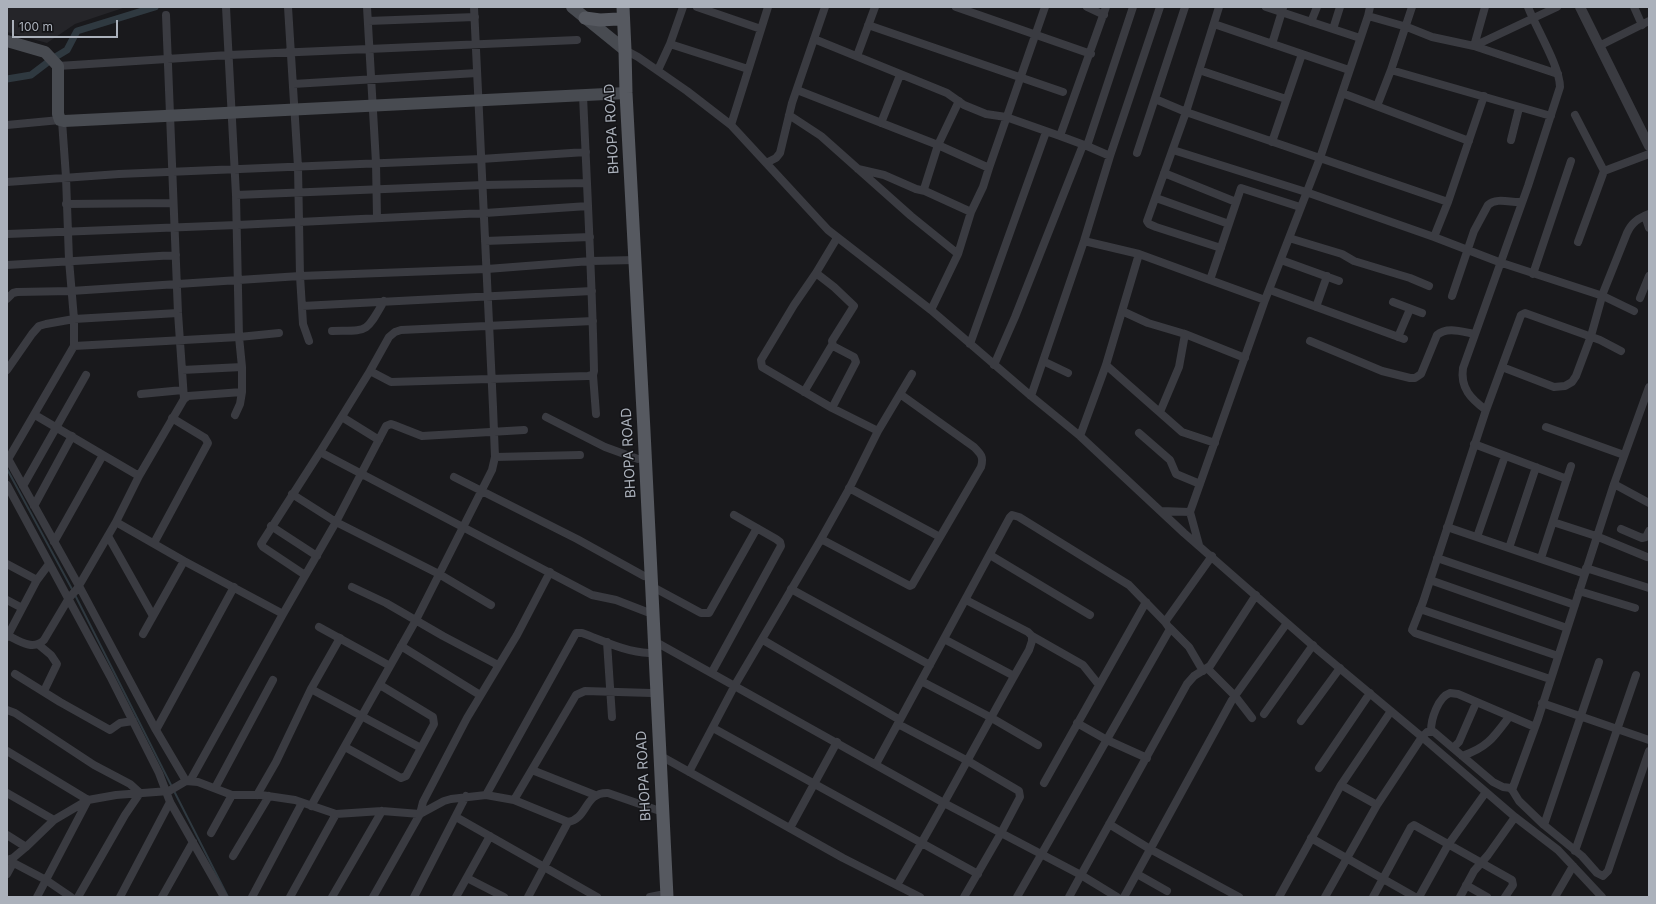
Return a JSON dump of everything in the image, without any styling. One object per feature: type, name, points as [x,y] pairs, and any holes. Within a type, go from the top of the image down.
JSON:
[{"type":"main road","points":[[572,7],[623,49]]},
{"type":"main road","points":[[585,18],[600,20],[619,11]]},
{"type":"main road","name":"BHOPA ROAD","points":[[619,11],[623,49],[623,94],[648,581],[659,755],[660,896]]},
{"type":"main road","points":[[7,41],[45,52],[58,66],[58,114],[61,120],[623,94]]},
{"type":"main road","name":"BHOPA ROAD","points":[[632,260],[638,458],[648,581],[647,612],[652,647],[651,693],[660,809]]},
{"type":"street","points":[[226,7],[235,170],[239,280],[239,337],[242,367],[242,392],[240,404],[235,415]]},
{"type":"street","points":[[288,7],[298,167],[300,276],[304,328],[309,341]]},
{"type":"street","points":[[367,7],[372,79],[377,217]]},
{"type":"street","points":[[311,806],[416,620],[492,470],[495,457],[484,185],[474,7]]},
{"type":"street","points":[[658,70],[670,44],[683,7]]},
{"type":"street","points":[[697,7],[761,29]]},
{"type":"street","points":[[731,125],[768,7]]},
{"type":"street","points":[[766,163],[776,158],[780,153],[789,115],[825,7]]},
{"type":"street","points":[[857,56],[875,7]]},
{"type":"street","points":[[956,7],[1091,54]]},
{"type":"street","points":[[930,310],[958,254],[971,212],[989,168],[1045,7]]},
{"type":"street","points":[[1060,136],[1091,54],[1105,11],[1087,7]]},
{"type":"street","points":[[994,365],[1085,146],[1134,7]]},
{"type":"street","points":[[1031,396],[1084,242],[1110,156],[1160,7]]},
{"type":"street","points":[[1137,153],[1185,7]]},
{"type":"street","points":[[1219,7],[1186,112],[1148,219],[1148,224],[1221,248]]},
{"type":"street","points":[[1266,7],[1283,10],[1311,22],[1360,38]]},
{"type":"street","points":[[1311,22],[1317,7]]},
{"type":"street","points":[[1334,29],[1340,7]]},
{"type":"street","points":[[1199,545],[1190,512],[1265,300],[1320,158],[1370,7]]},
{"type":"street","points":[[1377,106],[1407,26],[1412,7]]},
{"type":"street","points":[[1474,46],[1485,7]]},
{"type":"street","points":[[1486,410],[1469,396],[1462,375],[1463,368],[1559,92],[1560,81],[1558,74],[1528,7]]},
{"type":"street","points":[[1474,46],[1557,7]]},
{"type":"street","points":[[1580,7],[1649,146]]},
{"type":"street","points":[[1600,46],[1645,23],[1634,7]]},
{"type":"street","points":[[1272,44],[1283,10]]},
{"type":"street","points":[[166,16],[178,313],[184,399]]},
{"type":"street","points":[[1368,16],[1407,26],[1432,37],[1474,46],[1558,74]]},
{"type":"street","points":[[368,22],[475,17]]},
{"type":"street","points":[[1214,24],[1349,70]]},
{"type":"street","points":[[868,25],[1063,92]]},
{"type":"street","points":[[814,39],[857,56],[900,76],[947,93],[968,107],[986,114],[1006,117],[1110,156]]},
{"type":"street","points":[[58,66],[229,55],[577,40]]},
{"type":"street","points":[[670,44],[748,69]]},
{"type":"street","points":[[623,49],[658,70],[688,91],[731,125],[837,238],[930,310],[1080,436],[1160,511],[1312,645],[1515,817],[1558,850],[1602,897]]},
{"type":"street","points":[[1272,142],[1302,54]]},
{"type":"street","points":[[1199,70],[1286,99]]},
{"type":"street","points":[[1391,70],[1551,116]]},
{"type":"street","points":[[293,84],[477,73]]},
{"type":"street","points":[[881,123],[900,76]]},
{"type":"street","points":[[797,90],[938,145],[989,168]]},
{"type":"street","points":[[1342,93],[1469,141]]},
{"type":"street","points":[[583,95],[591,261],[593,375],[596,414]]},
{"type":"street","points":[[1434,237],[1448,202],[1484,96]]},
{"type":"street","points":[[1155,99],[1186,112],[1448,202]]},
{"type":"street","points":[[925,191],[924,189],[928,173],[938,145],[959,101]]},
{"type":"street","points":[[1510,140],[1519,108]]},
{"type":"street","points":[[789,115],[816,132],[911,216],[958,254]]},
{"type":"street","points":[[1575,115],[1604,171],[1578,242]]},
{"type":"street","points":[[7,125],[61,120],[66,177],[67,233],[74,319],[74,346],[35,415],[7,459],[54,542],[74,592],[133,721],[159,773],[171,789],[170,802],[120,897]]},
{"type":"street","points":[[970,344],[1046,132]]},
{"type":"street","points":[[1172,150],[1306,192],[1533,274],[1603,296],[1634,311]]},
{"type":"street","points":[[7,182],[66,177],[482,159],[586,152]]},
{"type":"street","points":[[1604,171],[1649,154]]},
{"type":"street","points":[[1533,274],[1571,161]]},
{"type":"street","points":[[858,169],[880,173],[971,212]]},
{"type":"street","points":[[1164,173],[1236,202]]},
{"type":"street","points":[[236,195],[484,185],[587,183]]},
{"type":"street","points":[[1210,280],[1241,188],[1300,207]]},
{"type":"street","points":[[1156,198],[1229,224]]},
{"type":"street","points":[[1452,296],[1476,227],[1489,204],[1502,201],[1514,203],[1522,202]]},
{"type":"street","points":[[66,204],[174,203]]},
{"type":"street","points":[[7,234],[67,233],[237,225],[377,217],[485,213],[588,206]]},
{"type":"street","points":[[1502,367],[1554,387],[1565,386],[1572,382],[1576,376],[1591,336],[1603,296],[1630,227],[1636,220],[1647,215],[1649,228]]},
{"type":"street","points":[[486,241],[590,237]]},
{"type":"street","points":[[837,238],[816,273],[794,305],[761,364],[764,369],[804,392],[878,431]]},
{"type":"street","points":[[1289,238],[1342,254],[1354,261],[1410,278],[1429,286]]},
{"type":"street","points":[[1084,242],[1139,254],[1265,300]]},
{"type":"street","points":[[1080,436],[1106,364],[1139,254]]},
{"type":"street","points":[[7,265],[69,260],[176,255]]},
{"type":"street","points":[[7,300],[13,293],[17,292],[71,291],[300,276],[487,269],[591,261],[632,260]]},
{"type":"street","points":[[1281,260],[1339,281]]},
{"type":"street","points":[[804,392],[854,306],[834,287],[816,273]]},
{"type":"street","points":[[1316,307],[1327,276]]},
{"type":"street","points":[[1640,298],[1649,276]]},
{"type":"street","points":[[1270,290],[1401,338],[1410,309]]},
{"type":"street","points":[[302,306],[592,291]]},
{"type":"street","points":[[332,331],[360,330],[367,328],[384,301]]},
{"type":"street","points":[[1393,302],[1422,313]]},
{"type":"street","points":[[1122,311],[1148,323],[1185,334],[1245,358]]},
{"type":"street","points":[[7,370],[39,326],[74,319],[178,313]]},
{"type":"street","points":[[1550,679],[1415,633],[1412,630],[1430,580],[1474,444],[1522,314],[1591,336],[1607,342],[1621,351]]},
{"type":"street","points":[[305,575],[263,547],[262,542],[342,417],[389,337],[395,332],[421,328],[593,320]]},
{"type":"street","points":[[1310,341],[1382,371],[1413,378],[1421,374],[1437,335],[1440,332],[1452,330],[1475,334]]},
{"type":"street","points":[[74,346],[180,341],[279,333]]},
{"type":"street","points":[[1160,412],[1179,367],[1185,334]]},
{"type":"street","points":[[832,345],[854,357],[856,362],[832,408]]},
{"type":"street","points":[[1043,361],[1068,373]]},
{"type":"street","points":[[1106,364],[1182,432],[1215,443]]},
{"type":"street","points":[[182,370],[242,367]]},
{"type":"street","points":[[370,371],[392,382],[593,375]]},
{"type":"street","points":[[23,486],[86,374]]},
{"type":"street","points":[[689,772],[735,685],[763,640],[821,539],[878,431],[912,374]]},
{"type":"street","points":[[1512,790],[1535,727],[1596,536],[1624,455],[1647,401],[1649,387]]},
{"type":"street","points":[[141,394],[184,390]]},
{"type":"street","points":[[49,564],[37,580],[7,636],[34,646],[39,645],[44,640],[74,592],[116,522],[139,476],[184,399],[188,396],[242,392]]},
{"type":"street","points":[[821,539],[910,586],[912,585],[981,467],[983,458],[981,454],[900,394]]},
{"type":"street","points":[[35,415],[139,476]]},
{"type":"street","points":[[342,417],[380,440]]},
{"type":"street","points":[[546,417],[605,447],[638,458]]},
{"type":"street","points":[[154,543],[208,443],[205,438],[172,418]]},
{"type":"street","points":[[7,874],[9,861],[54,820],[88,800],[171,789],[188,781],[362,476],[386,426],[391,424],[422,436],[524,430]]},
{"type":"street","points":[[1546,426],[1624,455]]},
{"type":"street","points":[[1139,432],[1171,462],[1176,474],[1200,484]]},
{"type":"street","points":[[34,506],[72,436]]},
{"type":"street","points":[[1474,444],[1566,479]]},
{"type":"street","points":[[320,452],[362,476],[463,526],[592,595],[616,600],[647,612]]},
{"type":"street","points":[[54,542],[103,455]]},
{"type":"street","points":[[495,457],[580,455]]},
{"type":"street","points":[[1477,537],[1505,456]]},
{"type":"street","points":[[1541,558],[1571,466]]},
{"type":"street","points":[[1509,548],[1536,468]]},
{"type":"street","points":[[454,478],[482,490],[584,543],[701,613],[709,613],[758,528]]},
{"type":"street","points":[[1614,484],[1649,503]]},
{"type":"street","points":[[7,485],[10,500],[49,564],[74,592],[188,781],[215,788],[232,795],[269,796],[302,803],[336,814],[382,811],[420,814],[444,801],[466,796],[486,795],[514,800],[568,822]]},
{"type":"street","points":[[849,488],[940,537]]},
{"type":"street","points":[[292,494],[336,522],[439,574],[491,605]]},
{"type":"street","points":[[1160,511],[1190,512]]},
{"type":"street","points":[[712,672],[781,546],[780,542],[776,539],[734,515]]},
{"type":"street","points":[[876,764],[1010,517],[1016,515],[1120,579],[1146,602],[1189,647],[1205,669],[1235,696],[1252,718]]},
{"type":"street","points":[[116,522],[184,561],[283,614]]},
{"type":"street","points":[[1553,522],[1596,536],[1647,557]]},
{"type":"street","points":[[271,526],[317,556]]},
{"type":"street","points":[[1447,527],[1541,558],[1649,588]]},
{"type":"street","points":[[1621,529],[1642,538],[1646,537],[1649,531]]},
{"type":"street","points":[[108,536],[153,616]]},
{"type":"street","points":[[990,555],[1090,615]]},
{"type":"street","points":[[1017,897],[1107,740],[1168,625],[1212,556]]},
{"type":"street","points":[[1437,558],[1575,605]]},
{"type":"street","points":[[143,634],[184,561]]},
{"type":"street","points":[[7,564],[37,580]]},
{"type":"street","points":[[373,897],[420,814],[422,802],[480,695],[517,635],[550,572]]},
{"type":"street","points":[[1430,580],[1567,628]]},
{"type":"street","points":[[156,730],[234,587]]},
{"type":"street","points":[[352,587],[498,665]]},
{"type":"street","points":[[791,589],[930,665]]},
{"type":"street","points":[[1579,591],[1635,608]]},
{"type":"street","points":[[1069,897],[1187,684],[1194,676],[1205,669],[1215,658],[1256,595]]},
{"type":"street","points":[[7,600],[22,608]]},
{"type":"street","points":[[966,600],[1028,632],[1032,636],[1083,665],[1099,685]]},
{"type":"street","points":[[1044,782],[1146,602]]},
{"type":"street","points":[[1420,609],[1558,656]]},
{"type":"street","points":[[1124,897],[1235,696],[1287,622]]},
{"type":"street","points":[[318,627],[390,666]]},
{"type":"street","points":[[486,795],[576,633],[582,633],[637,651],[652,647],[712,672],[944,803],[1081,876],[1117,897]]},
{"type":"street","points":[[897,885],[922,843],[968,761],[990,717],[1029,650],[1032,636]]},
{"type":"street","points":[[257,795],[276,762],[311,689],[340,638]]},
{"type":"street","points":[[763,640],[899,722],[1020,791],[1020,797],[1001,834],[964,897]]},
{"type":"street","points":[[944,640],[1014,676]]},
{"type":"street","points":[[607,642],[612,716]]},
{"type":"street","points":[[39,645],[51,655],[57,664],[44,691]]},
{"type":"street","points":[[1264,714],[1312,645]]},
{"type":"street","points":[[401,646],[480,695]]},
{"type":"street","points":[[1544,825],[1599,662]]},
{"type":"street","points":[[1301,721],[1340,668]]},
{"type":"street","points":[[15,674],[60,702],[110,730],[120,723],[133,721]]},
{"type":"street","points":[[1575,851],[1636,675]]},
{"type":"street","points":[[215,788],[273,680]]},
{"type":"street","points":[[921,681],[990,717],[1038,745]]},
{"type":"street","points":[[345,747],[402,778],[406,776],[434,724],[433,717],[380,685]]},
{"type":"street","points":[[311,689],[421,748]]},
{"type":"street","points":[[514,800],[576,695],[585,692],[651,693]]},
{"type":"street","points":[[1320,768],[1370,693]]},
{"type":"street","points":[[1431,731],[1431,726],[1441,699],[1447,694],[1454,693],[1535,727]]},
{"type":"street","points":[[1453,748],[1459,742],[1476,703]]},
{"type":"street","points":[[1542,703],[1649,740]]},
{"type":"street","points":[[7,710],[94,765],[130,784],[140,793]]},
{"type":"street","points":[[1279,897],[1341,785],[1391,711]]},
{"type":"street","points":[[1462,756],[1482,748],[1489,743],[1509,717]]},
{"type":"street","points":[[1077,723],[1107,740],[1147,758]]},
{"type":"street","points":[[713,728],[978,874]]},
{"type":"street","points":[[1325,897],[1377,805],[1422,737],[1431,731]]},
{"type":"street","points":[[1431,731],[1493,782],[1512,790],[1519,800],[1544,825],[1575,851],[1597,873],[1603,876],[1607,873],[1649,751]]},
{"type":"street","points":[[790,828],[837,742]]},
{"type":"street","points":[[7,751],[88,800]]},
{"type":"street","points":[[659,755],[843,858],[920,897]]},
{"type":"street","points":[[532,770],[595,795]]},
{"type":"street","points":[[1341,785],[1377,805]]},
{"type":"street","points":[[1420,897],[1448,845],[1486,792]]},
{"type":"street","points":[[7,793],[54,820]]},
{"type":"street","points":[[78,897],[125,815],[140,793]]},
{"type":"street","points":[[528,897],[568,822],[576,819],[595,795],[608,793],[660,809]]},
{"type":"street","points":[[211,833],[232,795]]},
{"type":"street","points":[[233,856],[269,796]]},
{"type":"street","points":[[414,897],[466,796]]},
{"type":"street","points":[[37,897],[88,800]]},
{"type":"street","points":[[170,802],[224,897]]},
{"type":"street","points":[[252,897],[302,803]]},
{"type":"street","points":[[332,897],[382,811]]},
{"type":"street","points":[[290,897],[336,814]]},
{"type":"street","points":[[456,817],[597,897]]},
{"type":"street","points":[[1460,897],[1474,871],[1488,855],[1515,817]]},
{"type":"street","points":[[1110,824],[1150,849],[1239,897]]},
{"type":"street","points":[[1373,897],[1412,826],[1416,826],[1512,880],[1513,884],[1505,897]]},
{"type":"street","points":[[7,835],[26,847]]},
{"type":"street","points":[[456,897],[490,836]]},
{"type":"street","points":[[1311,838],[1415,897]]},
{"type":"street","points":[[162,897],[193,842]]},
{"type":"street","points":[[9,861],[46,880],[71,897]]},
{"type":"street","points":[[1555,897],[1574,866]]},
{"type":"street","points":[[1137,874],[1167,891]]},
{"type":"street","points":[[467,878],[504,897]]},
{"type":"street","points":[[1466,885],[1486,897]]},
{"type":"shaded area","points":[[7,7],[126,7],[75,24],[47,43],[7,32]]},
{"type":"waterway","points":[[7,79],[31,75],[67,50],[77,31],[155,7]]},
{"type":"waterway","points":[[7,469],[73,591]]},
{"type":"waterway","points":[[75,595],[172,787]]},
{"type":"waterway","points":[[174,791],[228,897]]}]
